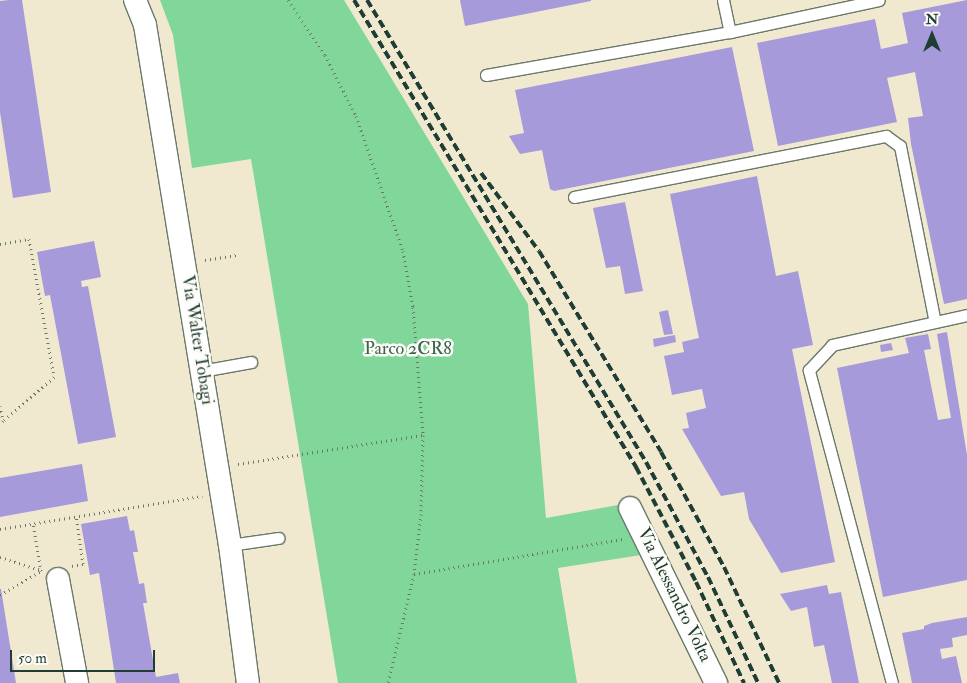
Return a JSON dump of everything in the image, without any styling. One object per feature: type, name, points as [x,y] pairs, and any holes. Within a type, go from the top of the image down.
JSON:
[{"type":"street","name":"Via Walter Tobagi","points":[[135,0],[146,25],[230,545],[248,683]]},
{"type":"street","name":"Via Alessandro Volta","points":[[630,508],[716,683]]},
{"type":"street","points":[[52,573],[77,683]]},
{"type":"lane","points":[[723,0],[730,32]]},
{"type":"lane","points":[[486,75],[730,32],[879,0]]},
{"type":"lane","points":[[574,197],[886,136],[900,146],[935,322]]},
{"type":"lane","points":[[892,683],[809,370],[832,345],[967,315]]},
{"type":"lane","points":[[201,371],[251,362]]},
{"type":"lane","points":[[230,545],[278,538]]},
{"type":"path","points":[[288,0],[324,55],[356,116],[403,251],[414,316],[423,436],[421,514],[414,574],[388,683]]},
{"type":"path","points":[[0,244],[28,240],[54,377],[1,423]]},
{"type":"path","points":[[184,263],[238,255]]},
{"type":"path","points":[[0,406],[1,423]]},
{"type":"path","points":[[217,468],[423,436]]},
{"type":"path","points":[[0,529],[76,515],[221,493]]},
{"type":"path","points":[[0,595],[52,573],[83,564],[76,515]]},
{"type":"path","points":[[33,523],[52,573]]},
{"type":"path","points":[[414,574],[644,535]]},
{"type":"path","points":[[0,557],[52,573]]},
{"type":"green space","name":"Parco 2CR8","points":[[160,0],[344,0],[528,304],[546,518],[618,505],[641,555],[558,568],[577,683],[338,683],[251,159],[192,168],[173,35]]},
{"type":"building","points":[[22,0],[51,192],[13,198],[0,112],[0,1]]},
{"type":"building","points":[[460,0],[591,0],[591,1],[465,26]]},
{"type":"building","points":[[967,0],[967,299],[944,304],[911,144],[908,118],[923,116],[915,72],[887,78],[897,122],[778,146],[757,43],[875,19],[881,49],[908,43],[902,13]]},
{"type":"building","points":[[732,47],[754,151],[554,191],[550,189],[542,150],[520,154],[509,136],[524,133],[515,90]]},
{"type":"building","points":[[757,176],[776,276],[798,271],[813,345],[792,349],[835,562],[781,573],[749,519],[744,492],[721,496],[682,429],[689,428],[686,413],[706,408],[702,389],[672,395],[664,356],[684,352],[682,342],[699,338],[670,194]]},
{"type":"building","points":[[625,202],[643,291],[625,294],[620,266],[606,268],[593,208]]},
{"type":"building","points":[[94,241],[101,277],[81,281],[82,287],[88,286],[116,437],[78,444],[50,295],[45,296],[37,252]]},
{"type":"building","points":[[668,310],[673,334],[664,335],[659,312]]},
{"type":"building","points":[[947,332],[967,455],[967,580],[883,597],[837,368],[909,353],[905,338],[928,334],[931,349],[924,350],[938,420],[951,418],[937,334]]},
{"type":"building","points":[[675,335],[676,342],[654,347],[653,339]]},
{"type":"building","points":[[891,343],[893,350],[881,352],[880,345]]},
{"type":"building","points":[[82,464],[88,501],[0,517],[0,478]]},
{"type":"building","points":[[127,516],[130,531],[134,530],[138,552],[133,552],[139,584],[144,583],[147,603],[143,603],[156,677],[178,673],[180,683],[116,683],[99,573],[90,575],[81,524]]},
{"type":"building","points":[[827,585],[829,594],[841,592],[859,683],[832,683],[824,645],[814,647],[807,607],[791,611],[780,594]]},
{"type":"building","points":[[1,589],[16,683],[0,683]]},
{"type":"building","points":[[967,617],[967,635],[952,638],[953,647],[940,649],[942,659],[956,656],[962,683],[912,683],[902,633],[924,629],[924,626],[932,623]]},
{"type":"railway","points":[[354,0],[636,467],[696,582],[744,683]]},
{"type":"railway","points":[[367,0],[646,462],[708,577],[758,683]]},
{"type":"railway","points":[[481,173],[539,251],[661,452],[724,567],[779,683]]}]
